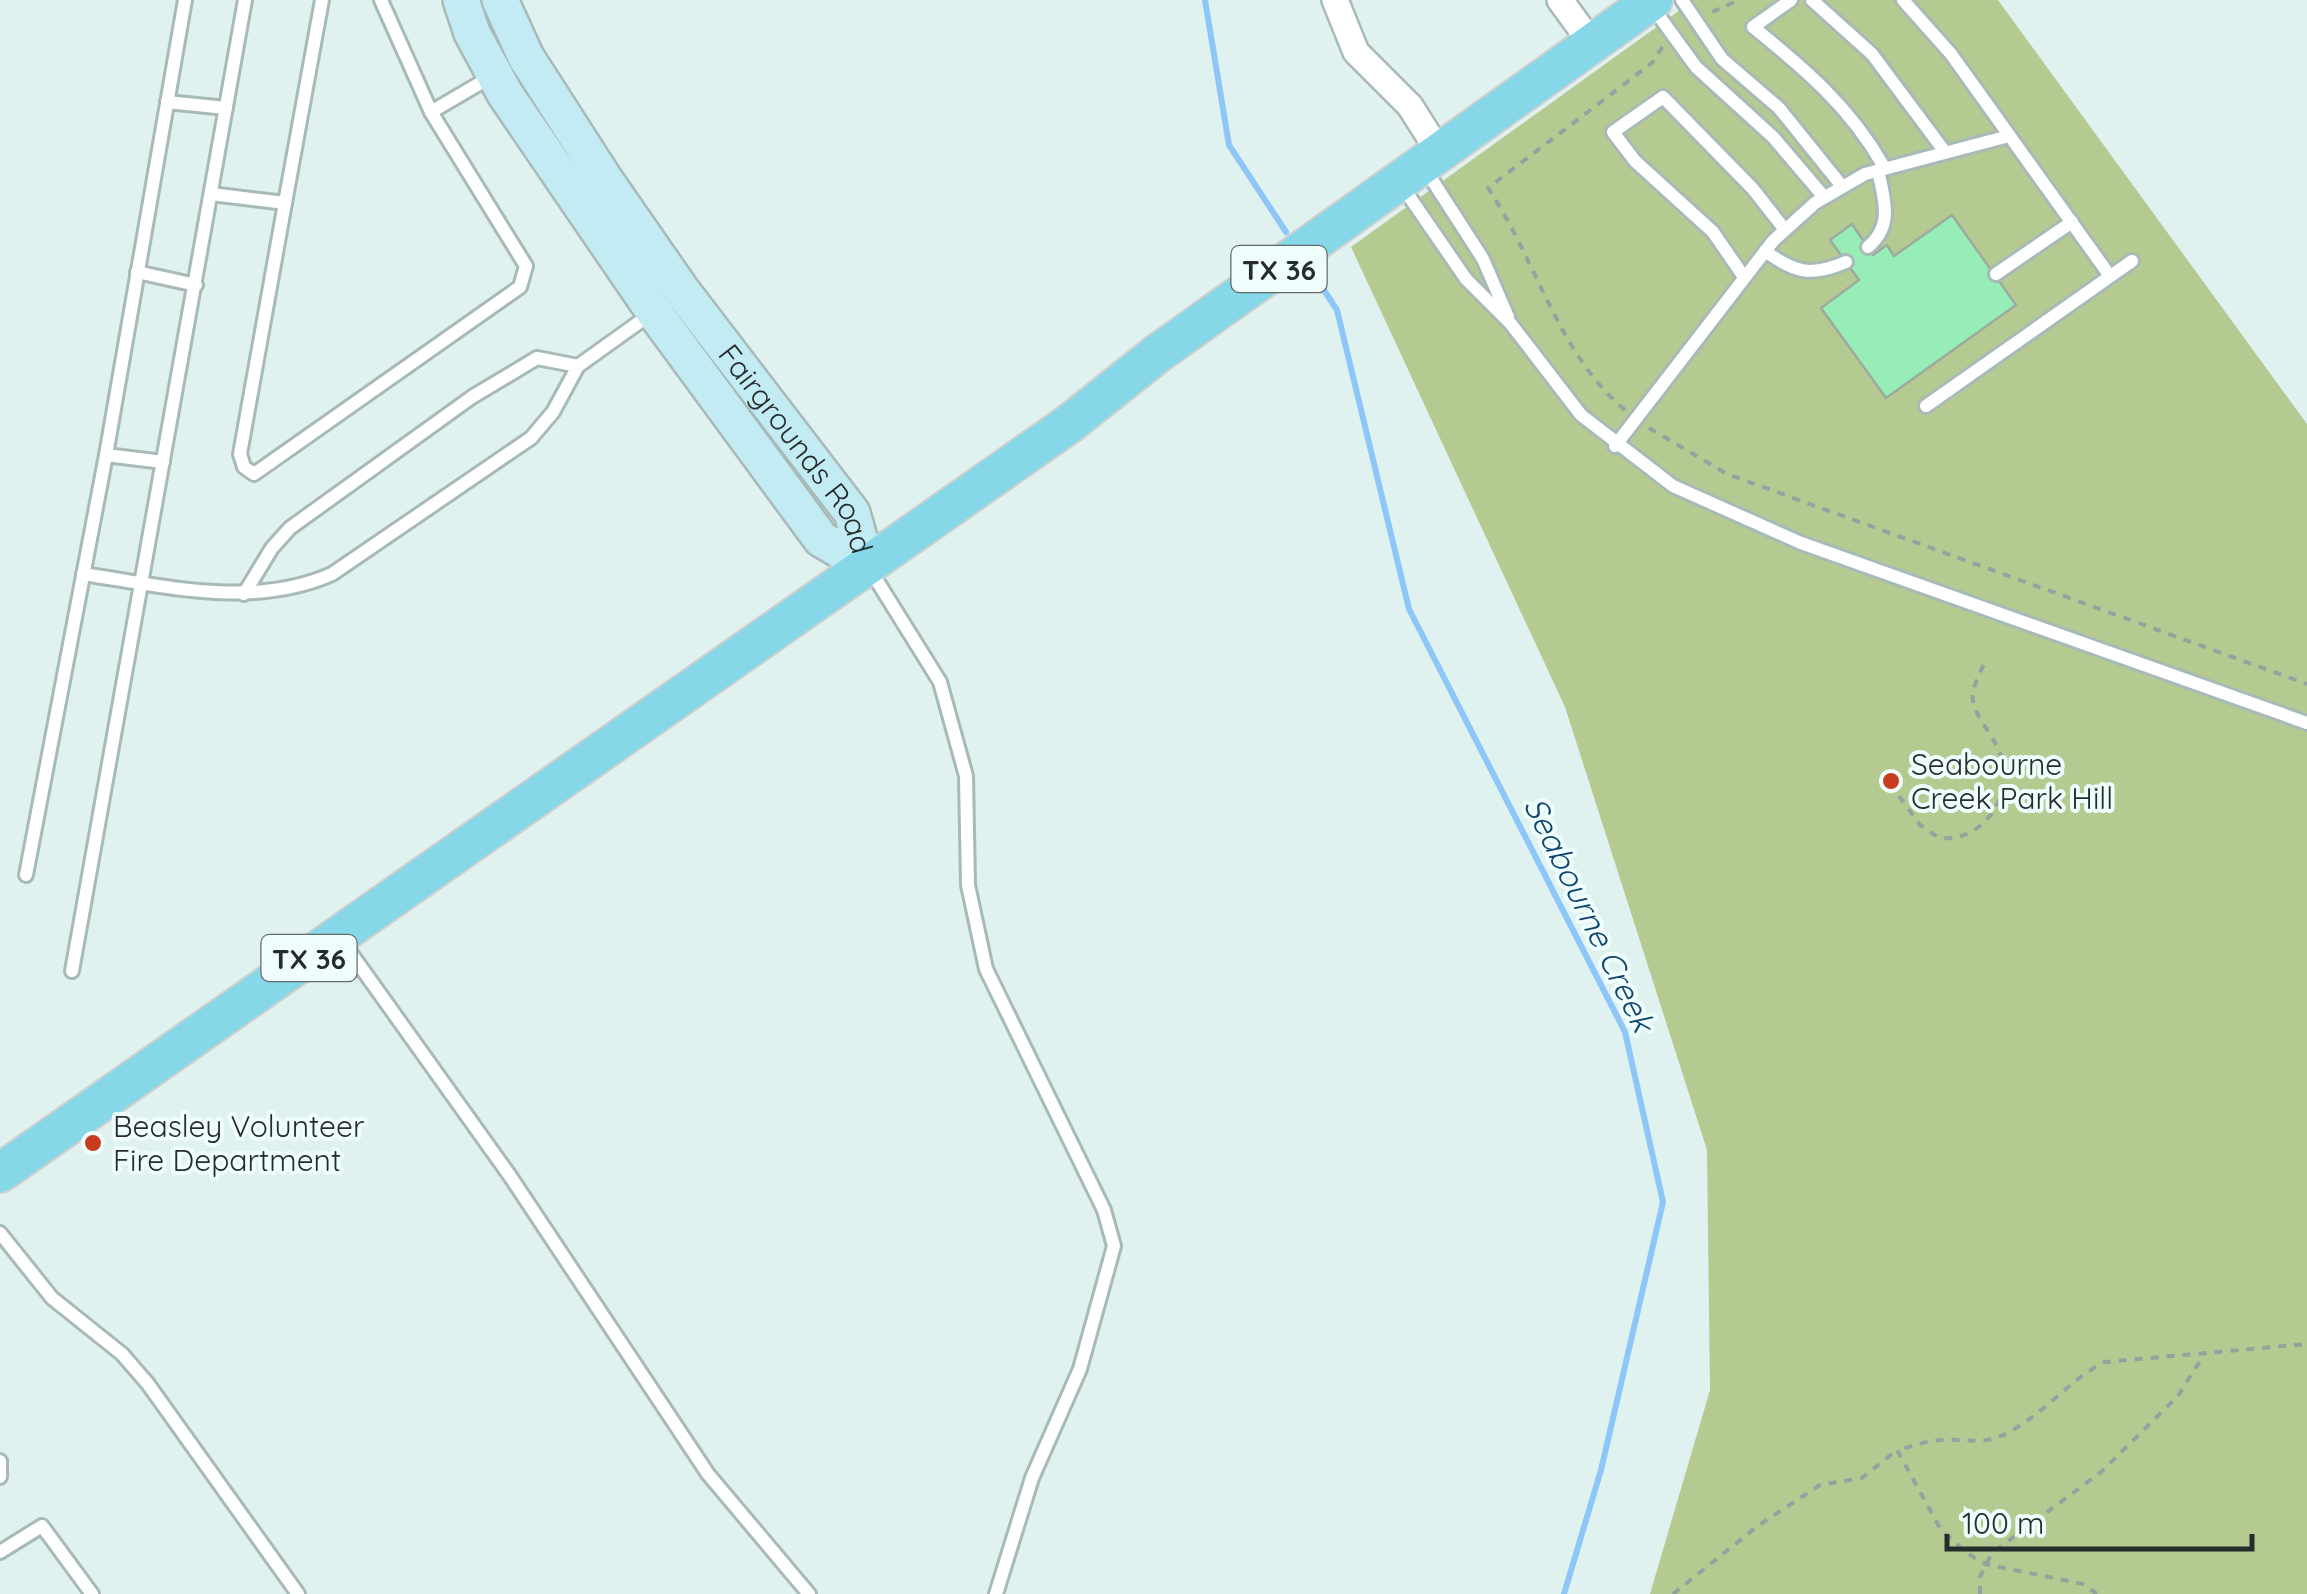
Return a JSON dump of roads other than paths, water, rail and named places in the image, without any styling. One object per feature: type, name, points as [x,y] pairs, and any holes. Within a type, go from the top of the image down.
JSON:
[{"type":"main road","name":"TX 36","points":[[0,1173],[867,566],[1592,44],[1662,1]]},
{"type":"street","name":"Fairgrounds Road","points":[[460,0],[494,75],[668,302]]},
{"type":"street","name":"Fairgrounds Road","points":[[500,0],[526,56],[668,302],[821,539],[867,566]]},
{"type":"street","points":[[1336,0],[1356,52],[1410,106],[1422,169]]},
{"type":"street","points":[[1560,0],[1592,44]]},
{"type":"lane","points":[[26,874],[106,455],[185,0]]},
{"type":"lane","points":[[72,971],[246,0]]},
{"type":"lane","points":[[322,0],[240,454],[244,468],[254,474],[525,279],[526,266],[431,112],[381,0]]},
{"type":"lane","points":[[1791,0],[1753,28],[1816,77],[1871,143],[1881,168],[1886,218],[1881,236],[1868,247]]},
{"type":"lane","points":[[1812,0],[1872,54],[1945,152]]},
{"type":"lane","points":[[1903,0],[1951,54],[2110,276]]},
{"type":"lane","points":[[1662,1],[1697,22],[1737,76],[1779,108],[1841,185]]},
{"type":"lane","points":[[1662,1],[1674,39],[1716,88],[1773,137],[1824,197]]},
{"type":"lane","points":[[431,112],[526,56]]},
{"type":"lane","points":[[1744,277],[1713,232],[1635,161],[1613,132],[1662,98],[1753,189],[1785,230]]},
{"type":"lane","points":[[167,102],[226,108]]},
{"type":"lane","points":[[1615,446],[1744,277],[1785,230],[1824,197],[1881,168],[2010,136]]},
{"type":"lane","points":[[1422,169],[1466,279],[1511,324],[1581,416],[1615,446],[1673,486],[1746,521],[2307,723]]},
{"type":"lane","points":[[1422,169],[1483,259],[1511,324]]},
{"type":"lane","points":[[211,194],[286,203]]},
{"type":"lane","points":[[1996,274],[2072,222]]},
{"type":"lane","points":[[1765,252],[1791,270],[1811,274],[1846,262]]},
{"type":"lane","points":[[1926,406],[2132,260]]},
{"type":"lane","points":[[137,272],[196,285]]},
{"type":"lane","points":[[83,574],[244,594],[300,588],[332,574],[531,438],[553,412],[578,366],[668,302]]},
{"type":"lane","points":[[244,594],[272,548],[290,528],[472,397],[537,358],[578,366]]},
{"type":"lane","points":[[106,455],[163,462]]},
{"type":"lane","points":[[867,566],[940,682],[966,776],[968,886],[986,969],[1104,1210],[1114,1246],[1080,1369],[1032,1478],[996,1594]]},
{"type":"lane","points":[[338,937],[510,1176],[708,1474],[809,1594]]},
{"type":"lane","points":[[0,1234],[52,1298],[135,1369],[298,1594]]},
{"type":"lane","points":[[0,1461],[0,1477]]},
{"type":"lane","points":[[0,1552],[42,1526],[92,1594]]},
{"type":"waterway","name":"Seabourne Creek","points":[[1205,0],[1229,145],[1286,232]]},
{"type":"waterway","name":"Seabourne Creek","points":[[1316,278],[1337,310],[1409,609],[1625,1032],[1663,1202],[1601,1470],[1564,1594]]},
{"type":"place","name":"Seabourne Creek Park Hill","points":[[1891,781]]},
{"type":"place","name":"Beasley Volunteer Fire Department","points":[[93,1143]]}]
